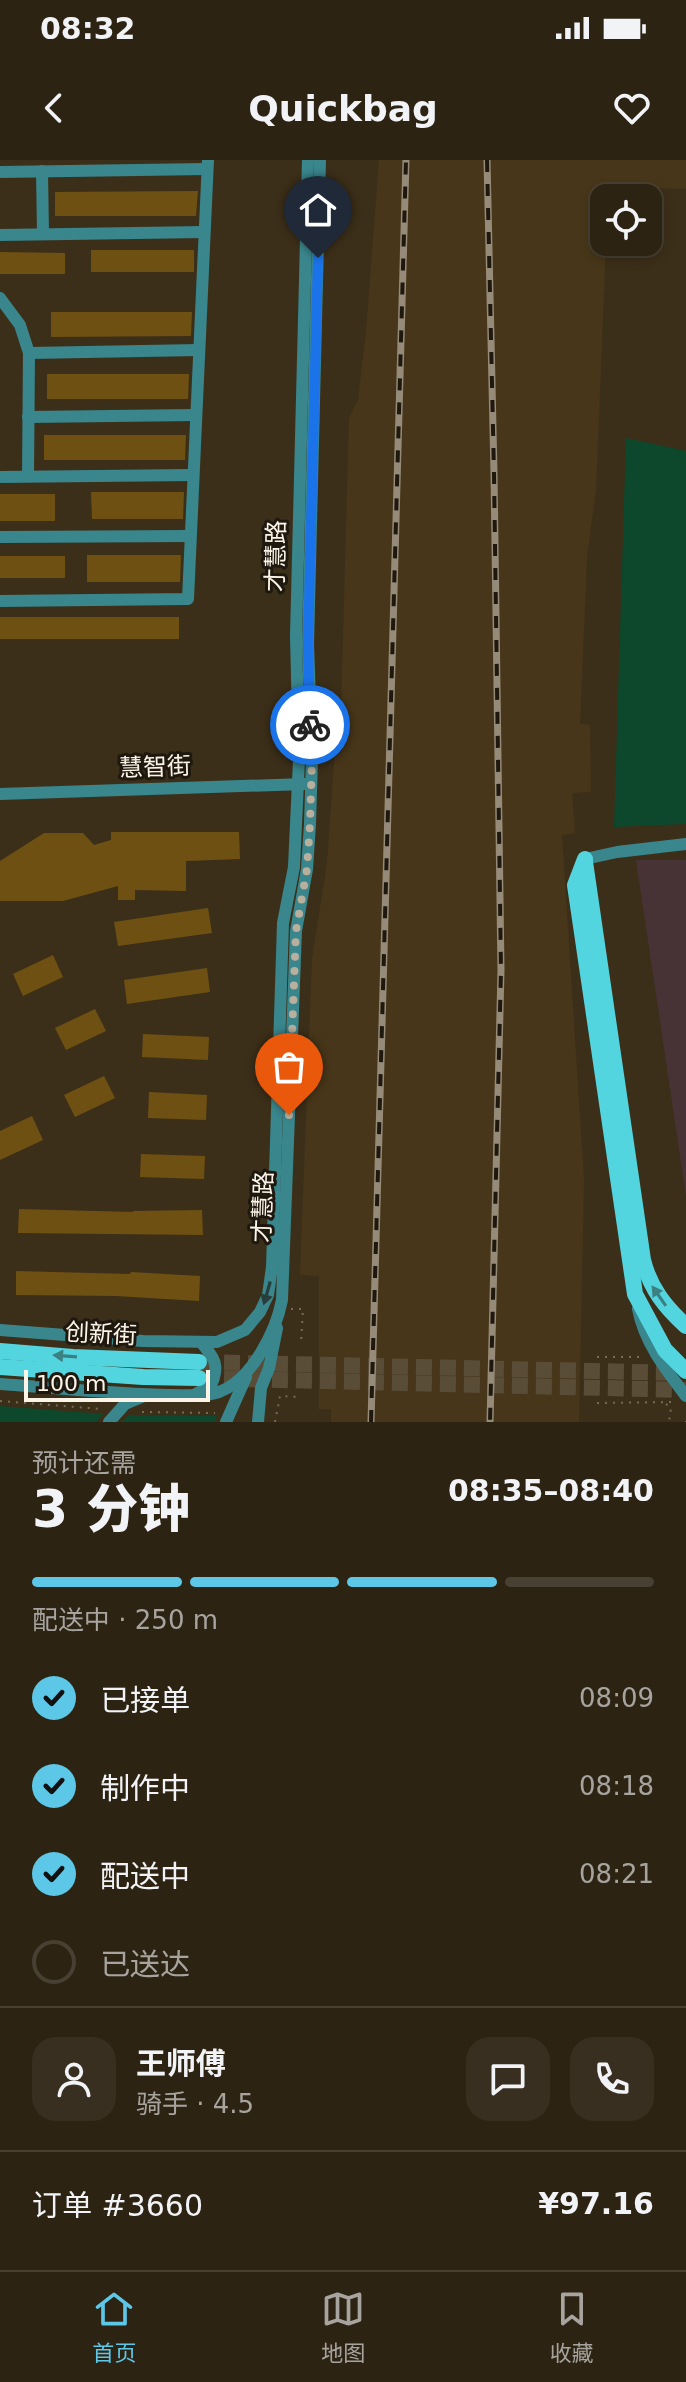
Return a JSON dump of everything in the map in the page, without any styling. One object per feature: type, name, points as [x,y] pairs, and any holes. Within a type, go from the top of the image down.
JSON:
[{"type":"main road","points":[[585,859],[575,885],[635,1294],[665,1350],[686,1371]]},
{"type":"main road","points":[[585,859],[646,1275],[660,1299],[686,1326]]},
{"type":"main road","name":"创新街","points":[[0,1351],[199,1370],[143,1377],[0,1367]]},
{"type":"street","name":"才慧路","points":[[0,1330],[129,1340],[217,1342],[245,1330],[260,1312],[268,1295],[272,1267],[283,923],[304,788],[299,760],[296,636],[308,160]]},
{"type":"street","name":"才慧路","points":[[0,1384],[149,1394],[217,1393],[248,1372],[278,1320],[282,1300],[296,931],[307,869],[304,788],[320,160]]},
{"type":"street","points":[[0,172],[207,165],[188,599],[0,601]]},
{"type":"street","points":[[42,171],[43,234]]},
{"type":"street","points":[[0,235],[204,232]]},
{"type":"street","points":[[0,298],[20,325],[29,353],[28,476]]},
{"type":"street","points":[[29,353],[199,350]]},
{"type":"street","points":[[28,417],[196,415]]},
{"type":"street","points":[[0,477],[193,475]]},
{"type":"street","points":[[0,537],[190,536]]},
{"type":"street","name":"慧智街","points":[[0,794],[304,788]]},
{"type":"street","name":"慧智街","points":[[0,802],[304,788]]},
{"type":"street","points":[[585,859],[686,844]]},
{"type":"street","points":[[635,1294],[640,1320],[649,1341],[681,1399]]},
{"type":"street","points":[[258,1422],[261,1388],[269,1368],[278,1320]]},
{"type":"street","points":[[194,1395],[211,1386],[217,1372],[213,1357],[201,1342]]},
{"type":"street","points":[[222,1417],[248,1372]]},
{"type":"street","points":[[109,1416],[125,1404],[149,1394]]},
{"type":"path","points":[[291,1309],[303,1309],[301,1344]]},
{"type":"path","points":[[597,1357],[648,1357]]},
{"type":"path","points":[[275,1422],[280,1396],[300,1397]]},
{"type":"path","points":[[597,1403],[666,1403],[681,1399]]},
{"type":"path","points":[[0,1401],[109,1416]]},
{"type":"path","points":[[666,1403],[671,1408],[669,1422]]},
{"type":"path","points":[[133,1411],[222,1417]]},
{"type":"shaded area","points":[[379,160],[686,160],[686,189],[662,188],[662,184],[590,184],[590,256],[605,256],[596,490],[587,557],[580,724],[590,725],[591,792],[572,793],[575,833],[562,835],[584,1179],[579,1422],[331,1422],[331,1409],[319,1409],[319,1276],[300,1275],[312,959],[327,863],[341,711],[349,418],[358,400]]},
{"type":"shaded area","points":[[636,860],[686,860],[686,1196]]},
{"type":"green space","points":[[626,438],[686,451],[686,824],[614,827]]},
{"type":"green space","points":[[0,1406],[103,1414],[96,1422],[0,1422]]},
{"type":"green space","points":[[129,1415],[217,1416],[215,1422],[121,1422]]},
{"type":"building","points":[[198,191],[196,216],[55,216],[55,192]]},
{"type":"building","points":[[91,250],[194,250],[194,272],[91,272]]},
{"type":"building","points":[[0,252],[65,253],[65,274],[0,274]]},
{"type":"building","points":[[51,312],[192,312],[191,336],[51,337]]},
{"type":"building","points":[[47,374],[189,374],[188,399],[47,399]]},
{"type":"building","points":[[44,435],[186,435],[185,460],[44,460]]},
{"type":"building","points":[[91,492],[184,492],[183,519],[92,519]]},
{"type":"building","points":[[0,494],[55,494],[55,521],[0,521]]},
{"type":"building","points":[[87,555],[181,555],[180,582],[87,582]]},
{"type":"building","points":[[0,556],[65,556],[65,578],[0,578]]},
{"type":"building","points":[[0,617],[179,617],[179,639],[0,639]]},
{"type":"building","points":[[111,832],[239,832],[240,859],[186,861],[186,891],[135,890],[135,900],[118,900],[118,886],[63,901],[0,901],[0,861],[44,833],[83,833],[94,845],[111,840]]},
{"type":"building","points":[[208,908],[212,933],[118,946],[114,922]]},
{"type":"building","points":[[53,955],[63,977],[23,996],[13,974]]},
{"type":"building","points":[[207,968],[210,992],[127,1004],[124,980]]},
{"type":"building","points":[[95,1009],[106,1031],[66,1050],[55,1028]]},
{"type":"building","points":[[143,1034],[209,1037],[208,1060],[142,1057]]},
{"type":"building","points":[[104,1076],[115,1098],[75,1117],[64,1095]]},
{"type":"building","points":[[149,1092],[207,1095],[206,1120],[148,1118]]},
{"type":"building","points":[[32,1116],[43,1140],[0,1160],[0,1131]]},
{"type":"building","points":[[141,1154],[205,1156],[204,1179],[140,1177]]},
{"type":"building","points":[[19,1209],[202,1210],[203,1235],[18,1233]]},
{"type":"building","points":[[16,1271],[200,1276],[199,1301],[16,1295]]},
{"type":"tunnel","points":[[200,1362],[680,1373]]},
{"type":"tunnel","points":[[200,1378],[686,1390]]},
{"type":"railway","points":[[371,1422],[406,160]]},
{"type":"railway","points":[[487,160],[501,970],[490,1422]]},
{"type":"way so far","points":[[289,1115],[296,931],[307,869],[310,824],[310,725]]},
{"type":"route","points":[[310,725],[308,644],[318,258]]}]
